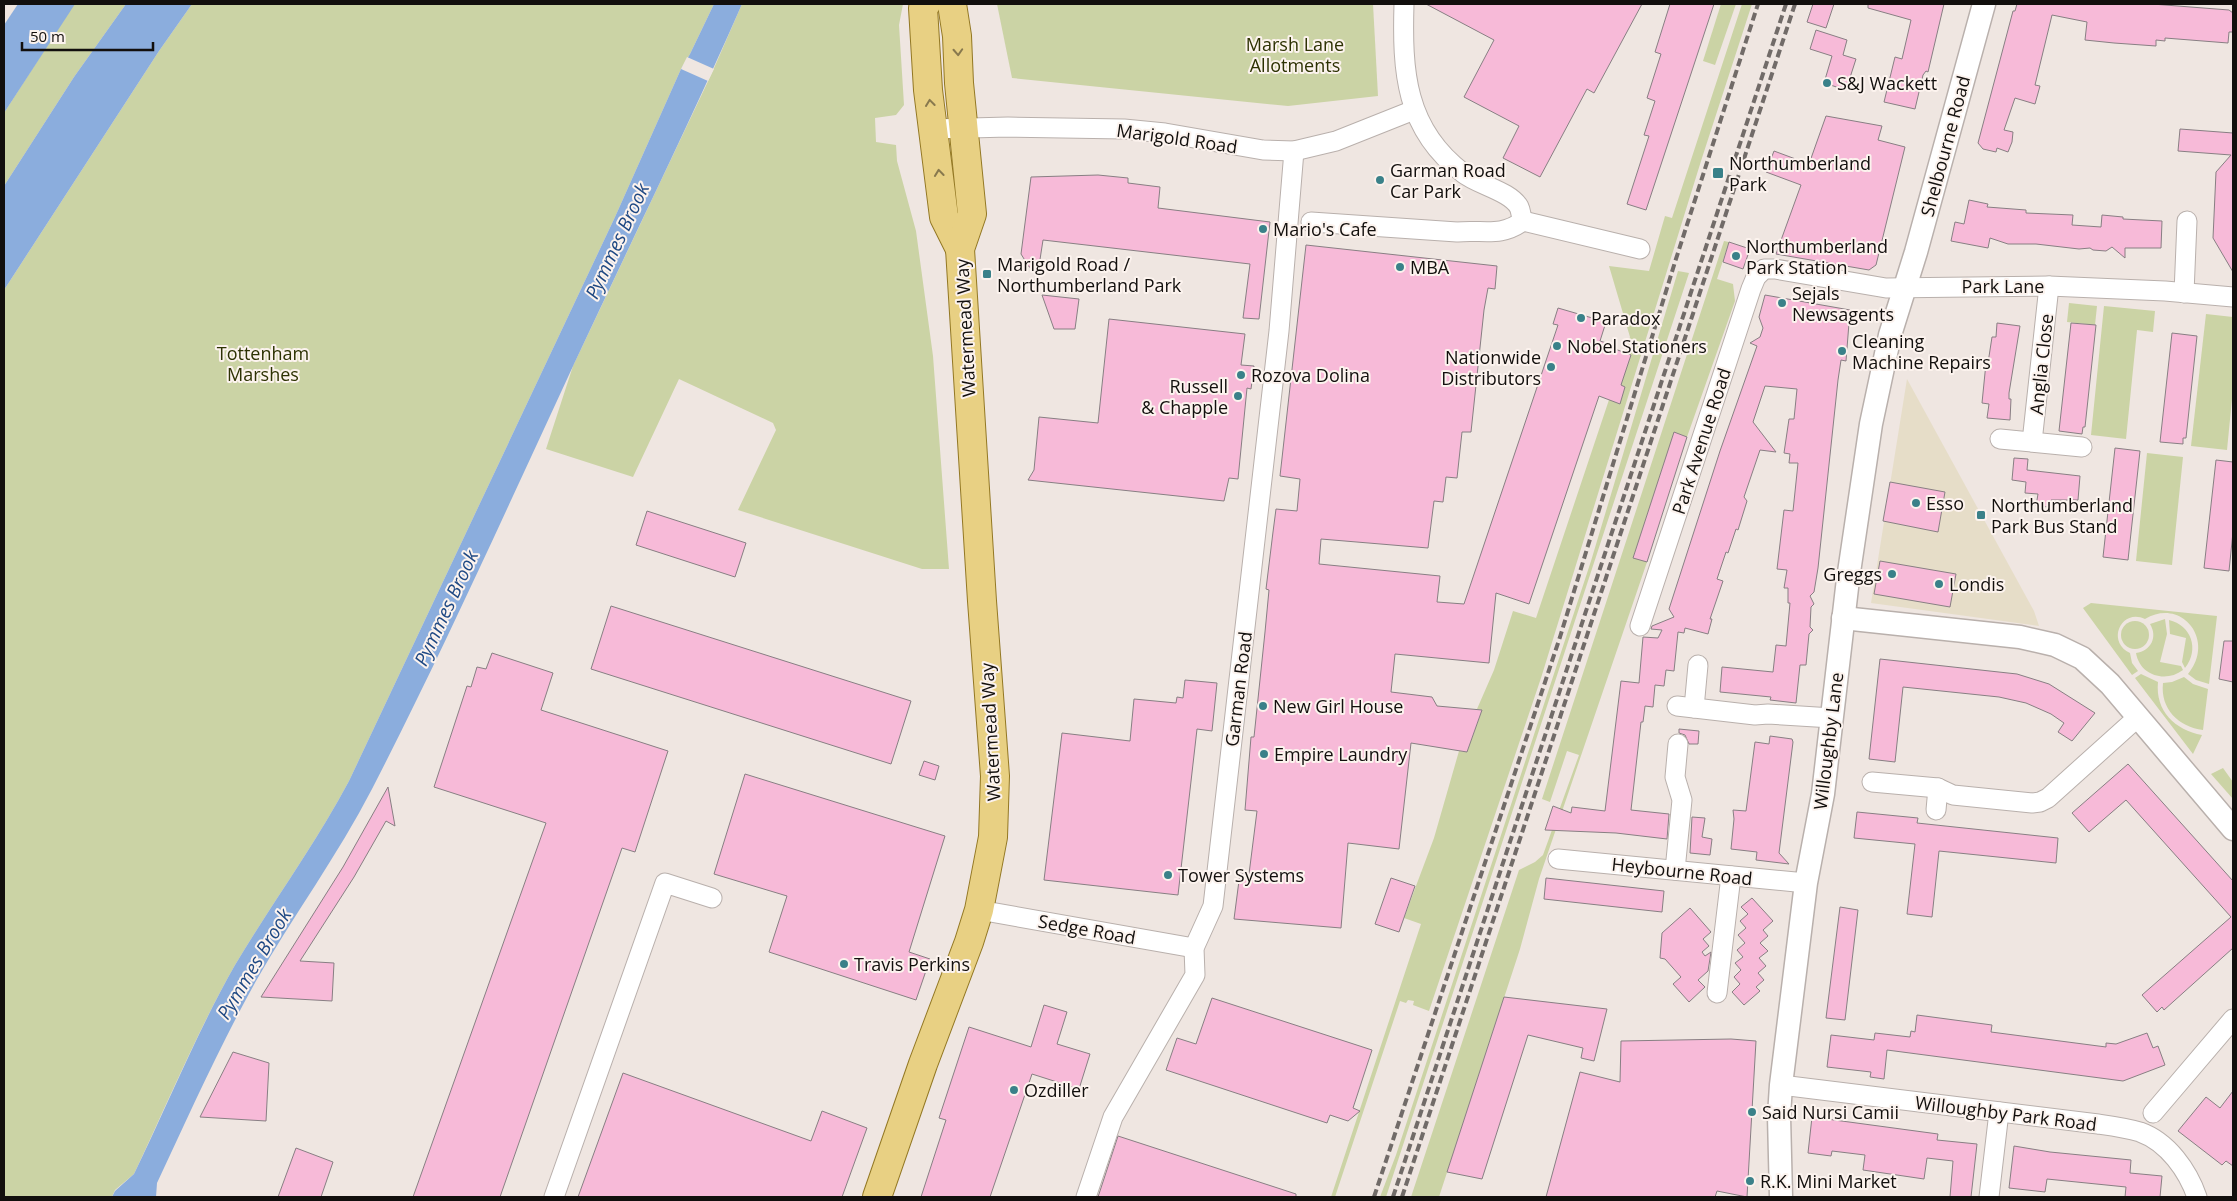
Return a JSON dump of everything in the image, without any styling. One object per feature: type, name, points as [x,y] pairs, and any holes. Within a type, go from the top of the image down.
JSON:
[{"type":"main road","name":"Watermead Way","points":[[926,4],[923,8],[925,43],[944,217],[960,249]]},
{"type":"main road","name":"Watermead Way","points":[[877,1197],[923,1064],[969,942],[979,910],[993,837],[995,776],[960,249],[972,214],[957,36],[952,4]]},
{"type":"street","points":[[1404,4],[1404,52],[1414,110],[1422,127],[1444,156],[1464,174],[1482,185],[1509,197],[1519,207],[1523,221]]},
{"type":"street","name":"Shelbourne Road","points":[[1905,288],[1984,4]]},
{"type":"street","name":"Marigold Road","points":[[933,129],[1124,129],[1165,133],[1263,150],[1294,150],[1336,141],[1414,110]]},
{"type":"street","name":"Garman Road","points":[[1086,1197],[1113,1117],[1195,975],[1194,948],[1213,906],[1279,332],[1294,150]]},
{"type":"street","points":[[1311,222],[1457,232],[1470,230],[1497,232],[1512,229],[1523,221],[1640,249]]},
{"type":"street","points":[[2184,292],[2188,221]]},
{"type":"street","name":"Park Avenue Road","points":[[1640,626],[1751,289],[1760,272],[1764,269],[1775,269]]},
{"type":"street","name":"Park Lane","points":[[1775,269],[1886,288],[2049,286],[2184,292],[2233,297]]},
{"type":"street","name":"Anglia Close","points":[[2032,442],[2049,286]]},
{"type":"street","name":"Willoughby Lane","points":[[1781,1197],[1779,1116],[1781,1085],[1806,883],[1823,794],[1843,618],[1871,424],[1888,341],[1905,288]]},
{"type":"street","points":[[2000,439],[2082,447]]},
{"type":"street","points":[[1843,618],[2020,637],[2055,645],[2082,658],[2091,665],[2138,717],[2233,829]]},
{"type":"street","points":[[1698,665],[1685,707],[1755,715],[1768,714],[1832,718]]},
{"type":"street","points":[[1872,782],[1938,788],[1952,795],[2032,803],[2040,802],[2048,798],[2138,717]]},
{"type":"street","points":[[1675,870],[1682,800],[1675,777],[1678,744]]},
{"type":"street","points":[[1936,810],[1938,788]]},
{"type":"street","name":"Heybourne Road","points":[[1558,859],[1806,883]]},
{"type":"street","points":[[1716,993],[1731,876]]},
{"type":"street","points":[[554,1197],[664,883],[712,898]]},
{"type":"street","name":"Sedge Road","points":[[979,910],[1194,948]]},
{"type":"street","points":[[2153,1113],[2233,1019]]},
{"type":"street","name":"Willoughby Park Road","points":[[1781,1085],[2098,1124],[2141,1132],[2156,1141],[2176,1160],[2193,1185],[2197,1197]]},
{"type":"street","points":[[1989,1197],[1999,1112]]},
{"type":"shaded area","points":[[1907,379],[2034,611],[2039,626],[1871,603]]},
{"type":"green space","points":[[74,4],[126,4],[74,77],[4,186],[4,113]]},
{"type":"green space","name":"Tottenham Marshes","points":[[192,4],[714,4],[681,69],[615,217],[349,781],[322,828],[249,942],[221,990],[134,1174],[115,1190],[112,1197],[4,1197],[4,290],[159,51]]},
{"type":"green space","points":[[742,4],[903,4],[899,25],[904,105],[896,115],[875,118],[876,142],[896,145],[897,161],[916,231],[933,356],[949,569],[922,569],[738,510],[776,430],[773,423],[679,379],[633,477],[546,449],[573,366],[711,75]]},
{"type":"green space","name":"Marsh Lane Allotments","points":[[997,4],[1373,4],[1378,96],[1288,106],[1012,78]]},
{"type":"green space","points":[[1721,4],[1736,4],[1715,65],[1703,61]]},
{"type":"green space","points":[[1742,4],[1752,4],[1701,161],[1541,678],[1429,1011],[1413,1005],[1414,1001],[1408,1000],[1406,1003],[1400,1001],[1335,1197],[1331,1197],[1421,924],[1404,918],[1434,838],[1459,751],[1467,752],[1482,710],[1477,709],[1494,670],[1513,611],[1536,618],[1630,337],[1609,266],[1649,271],[1665,216],[1672,218]]},
{"type":"green space","points":[[1724,241],[1729,242],[1717,279],[1733,284],[1735,301],[1687,437],[1674,433],[1634,558],[1647,562],[1539,879],[1520,949],[1439,1197],[1411,1197],[1519,870],[1535,862],[1543,855],[1579,755],[1567,751],[1550,802],[1542,799]]},
{"type":"green space","points":[[1678,271],[1689,273],[1386,1197],[1380,1197],[1396,1155],[1591,561]]},
{"type":"green space","points":[[2069,303],[2097,306],[2095,325],[2067,322]]},
{"type":"green space","points":[[2104,306],[2155,311],[2153,332],[2137,330],[2126,439],[2091,435]]},
{"type":"green space","points":[[2206,314],[2233,317],[2233,389],[2227,450],[2191,446]]},
{"type":"green space","points":[[2147,453],[2183,457],[2172,565],[2136,561]]},
{"type":"green space","points":[[2091,603],[2217,616],[2209,684],[2196,680],[2188,674],[2196,661],[2198,648],[2196,636],[2191,626],[2182,618],[2171,614],[2159,614],[2145,619],[2129,618],[2123,622],[2118,635],[2119,642],[2130,653],[2132,663],[2138,671],[2132,675],[2083,608]]},
{"type":"green space","points":[[2165,619],[2167,634],[2160,662],[2181,666],[2183,670],[2169,676],[2155,675],[2148,672],[2138,661],[2136,653],[2146,649],[2152,643],[2153,634],[2150,624]]},
{"type":"green space","points":[[2169,620],[2183,627],[2191,639],[2192,653],[2190,661],[2185,668],[2182,662],[2186,638],[2170,634]]},
{"type":"green space","points":[[2135,621],[2145,625],[2149,635],[2145,645],[2135,649],[2125,645],[2121,635],[2125,625]]},
{"type":"green space","points":[[2141,674],[2158,682],[2158,692],[2163,710],[2175,724],[2183,729],[2202,735],[2193,754],[2135,678]]},
{"type":"green space","points":[[2184,677],[2193,684],[2208,689],[2203,730],[2179,721],[2168,709],[2165,701],[2163,683],[2172,682]]},
{"type":"green space","points":[[2223,768],[2233,782],[2233,799],[2211,774]]},
{"type":"water","points":[[18,4],[75,4],[4,113],[4,25]]},
{"type":"water","points":[[126,4],[192,4],[159,51],[4,290],[4,186],[74,77]]},
{"type":"water","name":"Pymmes Brook","points":[[714,4],[742,4],[399,736],[359,814],[270,957],[242,1006],[157,1183],[156,1197],[112,1197],[115,1191],[134,1174],[195,1042],[235,965],[322,828],[349,781],[615,217],[681,69]]},
{"type":"pier","points":[[687,57],[714,69],[708,81],[681,69]]},
{"type":"building","points":[[1426,4],[1642,4],[1594,93],[1587,89],[1540,177],[1503,158],[1519,126],[1464,97],[1494,40]]},
{"type":"building","points":[[1670,4],[1714,4],[1646,210],[1627,204],[1649,136],[1644,135],[1655,101],[1647,98],[1661,54],[1655,52]]},
{"type":"building","points":[[1813,4],[1834,4],[1826,28],[1807,22]]},
{"type":"building","points":[[1868,4],[1944,4],[1928,72],[1926,71],[1923,75],[1915,109],[1884,102],[1895,57],[1902,59],[1911,20],[1868,8]]},
{"type":"building","points":[[2017,4],[2152,4],[2229,10],[2233,13],[2233,32],[2229,32],[2228,43],[2165,38],[2165,41],[2156,40],[2156,46],[2114,43],[2085,40],[2087,22],[2052,15],[2035,85],[2040,86],[2035,104],[2015,98],[2004,130],[2013,132],[2012,142],[2008,152],[1997,148],[1996,152],[1983,149],[1978,143],[2013,11],[2015,11]]},
{"type":"building","points":[[1816,30],[1847,40],[1843,55],[1856,59],[1846,90],[1824,83],[1832,56],[1810,49]]},
{"type":"building","points":[[1826,116],[1882,126],[1878,140],[1905,147],[1876,265],[1869,270],[1776,254],[1801,185],[1766,172],[1774,151],[1809,164]]},
{"type":"building","points":[[2180,129],[2233,133],[2233,272],[2213,238],[2216,172],[2231,155],[2178,151]]},
{"type":"building","points":[[1098,175],[1128,178],[1128,183],[1160,187],[1158,208],[1270,222],[1259,319],[1243,318],[1250,264],[1043,240],[1039,266],[1029,267],[1021,254],[1031,177]]},
{"type":"building","points":[[1969,200],[1988,204],[1987,207],[2026,210],[2026,213],[2073,215],[2072,225],[2101,227],[2102,215],[2123,217],[2123,219],[2162,221],[2161,248],[2125,248],[2125,258],[2112,247],[2106,251],[2036,244],[2008,244],[1990,238],[1988,248],[1951,241],[1955,222],[1964,224]]},
{"type":"building","name":"Northumberland Park Station","points":[[1729,242],[1750,249],[1743,269],[1723,262]]},
{"type":"building","points":[[1306,245],[1497,266],[1495,289],[1488,288],[1484,310],[1471,432],[1462,432],[1457,478],[1446,477],[1443,502],[1434,501],[1428,548],[1321,539],[1319,564],[1440,576],[1437,602],[1464,604],[1558,325],[1553,324],[1558,308],[1606,322],[1600,341],[1616,346],[1615,349],[1631,355],[1621,385],[1625,387],[1620,404],[1599,396],[1529,604],[1496,593],[1489,663],[1395,654],[1391,692],[1432,697],[1437,706],[1482,710],[1467,752],[1411,743],[1399,849],[1348,843],[1341,928],[1234,919],[1240,873],[1249,874],[1257,811],[1245,810],[1251,737],[1254,737],[1269,590],[1266,589],[1276,509],[1297,511],[1300,479],[1280,476]]},
{"type":"building","points":[[1042,295],[1079,299],[1075,329],[1054,329]]},
{"type":"building","points":[[1765,295],[1850,310],[1846,361],[1841,360],[1838,380],[1818,568],[1814,592],[1810,596],[1814,604],[1811,607],[1810,627],[1813,630],[1809,634],[1806,665],[1800,665],[1796,703],[1770,700],[1771,697],[1720,692],[1722,667],[1773,672],[1776,645],[1786,646],[1790,603],[1788,603],[1788,588],[1784,588],[1787,570],[1777,569],[1784,510],[1793,511],[1798,463],[1789,463],[1790,454],[1784,453],[1789,419],[1794,419],[1797,389],[1765,386],[1753,422],[1776,452],[1760,450],[1744,497],[1747,501],[1738,530],[1736,529],[1728,553],[1726,552],[1717,579],[1723,581],[1710,619],[1712,619],[1708,634],[1685,628],[1684,633],[1678,632],[1674,671],[1666,670],[1664,686],[1655,685],[1653,707],[1645,706],[1643,722],[1641,722],[1631,810],[1669,814],[1667,839],[1616,833],[1545,830],[1553,806],[1571,813],[1572,807],[1605,811],[1621,681],[1639,683],[1643,637],[1658,638],[1662,630],[1651,629],[1652,626],[1674,617],[1669,609],[1720,451],[1757,346],[1750,343],[1760,337],[1763,328],[1759,317]]},
{"type":"building","points":[[1109,319],[1245,334],[1241,365],[1254,366],[1251,389],[1247,388],[1238,479],[1229,478],[1224,501],[1028,480],[1034,470],[1039,417],[1098,423]]},
{"type":"building","points":[[1997,323],[2020,326],[2009,393],[2009,399],[2011,399],[2010,420],[1987,418],[1989,404],[1982,403],[1986,363],[1988,363],[1992,337],[1996,337]]},
{"type":"building","points":[[2071,323],[2096,325],[2085,427],[2083,427],[2082,434],[2059,431]]},
{"type":"building","points":[[2172,333],[2197,336],[2186,438],[2183,438],[2183,444],[2160,442]]},
{"type":"building","points":[[1674,432],[1687,437],[1647,562],[1633,558]]},
{"type":"building","points":[[2115,448],[2140,451],[2128,560],[2103,557]]},
{"type":"building","points":[[2014,458],[2028,459],[2027,470],[2080,476],[2078,500],[2051,500],[2050,507],[2036,506],[2038,494],[2025,493],[2026,482],[2012,480]]},
{"type":"building","points":[[2216,460],[2233,462],[2233,532],[2229,571],[2204,568]]},
{"type":"building","points":[[1890,482],[1945,492],[1938,532],[1883,521]]},
{"type":"building","points":[[647,511],[746,543],[735,577],[636,545]]},
{"type":"building","points":[[1880,561],[1956,574],[1950,607],[1874,594]]},
{"type":"building","points":[[611,606],[911,701],[891,764],[591,669]]},
{"type":"building","points":[[2224,641],[2233,641],[2233,682],[2219,679]]},
{"type":"building","points":[[492,653],[553,673],[541,710],[668,751],[635,852],[622,848],[500,1197],[413,1197],[546,823],[434,787],[467,686],[471,687],[477,667],[486,669]]},
{"type":"building","points":[[1880,659],[2017,674],[2049,684],[2095,713],[2072,741],[2058,732],[2064,723],[2051,714],[2026,703],[1999,697],[1903,687],[1895,762],[1869,759]]},
{"type":"building","points":[[1185,680],[1217,683],[1212,731],[1197,729],[1178,895],[1044,880],[1062,733],[1130,741],[1134,699],[1176,703],[1177,697],[1183,698]]},
{"type":"building","points":[[1679,729],[1699,731],[1698,744],[1689,744],[1685,735],[1679,733]]},
{"type":"building","points":[[1770,736],[1792,739],[1793,742],[1779,853],[1789,864],[1756,860],[1757,852],[1731,849],[1733,810],[1746,811],[1755,742],[1769,744]]},
{"type":"building","points":[[924,761],[939,766],[935,780],[919,775]]},
{"type":"building","points":[[2128,764],[2233,881],[2233,948],[2164,1010],[2162,1007],[2157,1012],[2142,995],[2231,917],[2126,800],[2089,832],[2072,813]]},
{"type":"building","points":[[745,774],[945,836],[909,952],[930,959],[916,1000],[769,952],[787,896],[714,874]]},
{"type":"building","points":[[388,787],[395,826],[386,821],[354,877],[300,961],[334,963],[332,1001],[261,997],[343,867]]},
{"type":"building","points":[[1857,812],[1918,818],[1917,823],[2058,838],[2056,863],[1939,851],[1932,917],[1907,914],[1915,844],[1854,838]]},
{"type":"building","points":[[1692,817],[1705,818],[1702,837],[1712,839],[1710,855],[1690,853]]},
{"type":"building","points":[[1391,878],[1415,886],[1399,932],[1375,924]]},
{"type":"building","points":[[1546,878],[1664,891],[1662,912],[1544,899]]},
{"type":"building","points":[[1752,898],[1773,921],[1763,930],[1768,936],[1760,943],[1768,951],[1759,958],[1766,966],[1758,973],[1764,980],[1756,987],[1760,991],[1744,1005],[1732,992],[1740,984],[1734,977],[1741,970],[1735,963],[1743,957],[1737,950],[1745,943],[1738,935],[1746,928],[1740,921],[1748,914],[1741,907]]},
{"type":"building","points":[[1840,907],[1858,910],[1845,1020],[1826,1018]]},
{"type":"building","points":[[1690,908],[1711,932],[1703,939],[1709,946],[1702,952],[1705,956],[1711,952],[1708,971],[1698,980],[1705,987],[1689,1002],[1673,984],[1681,977],[1665,959],[1660,958],[1662,933]]},
{"type":"building","points":[[1504,997],[1607,1009],[1594,1061],[1581,1058],[1583,1048],[1528,1035],[1482,1179],[1447,1172]]},
{"type":"building","points":[[1212,998],[1372,1050],[1353,1108],[1360,1111],[1348,1121],[1330,1115],[1327,1123],[1166,1070],[1177,1038],[1196,1044]]},
{"type":"building","points":[[1044,1005],[1067,1012],[1057,1044],[1090,1054],[1079,1089],[1032,1074],[990,1197],[921,1197],[946,1120],[939,1118],[969,1027],[1031,1047]]},
{"type":"building","points":[[1917,1015],[1992,1025],[1991,1032],[2106,1047],[2106,1043],[2116,1044],[2147,1033],[2153,1048],[2158,1046],[2165,1065],[2123,1081],[1887,1050],[1884,1079],[1870,1077],[1871,1072],[1827,1067],[1831,1035],[1874,1040],[1875,1033],[1910,1037],[1911,1031],[1915,1032]]},
{"type":"building","points":[[1731,1039],[1756,1041],[1747,1197],[1717,1191],[1715,1197],[1546,1197],[1580,1072],[1620,1082],[1621,1041]]},
{"type":"building","points":[[233,1052],[269,1063],[266,1121],[200,1117]]},
{"type":"building","points":[[623,1073],[811,1141],[822,1111],[867,1128],[842,1197],[578,1197]]},
{"type":"building","points":[[2233,1091],[2233,1166],[2226,1161],[2222,1165],[2178,1131],[2206,1097],[2220,1108]]},
{"type":"building","points":[[1812,1117],[1938,1134],[1937,1140],[1977,1144],[1971,1197],[1950,1197],[1953,1161],[1927,1158],[1924,1179],[1863,1170],[1865,1155],[1832,1151],[1831,1156],[1808,1153]]},
{"type":"building","points":[[1118,1136],[1296,1194],[1296,1197],[1098,1197]]},
{"type":"building","points":[[2014,1146],[2050,1152],[2131,1160],[2130,1173],[2162,1176],[2160,1197],[2125,1197],[2126,1187],[2047,1179],[2045,1192],[2009,1188]]},
{"type":"building","points":[[296,1148],[333,1162],[321,1197],[278,1197]]},
{"type":"railway","points":[[1374,1197],[1560,637],[1675,262],[1758,4]]},
{"type":"railway","points":[[1393,1197],[1786,4]]},
{"type":"railway","points":[[1402,1197],[1795,4]]},
{"type":"place","name":"S&J Wackett","points":[[1827,83]]},
{"type":"place","name":"Northumberland Park","points":[[1718,173]]},
{"type":"place","name":"Garman Road Car Park","points":[[1380,180]]},
{"type":"place","name":"Mario's Cafe","points":[[1263,229]]},
{"type":"place","name":"Northumberland Park Station","points":[[1736,256]]},
{"type":"place","name":"MBA","points":[[1400,267]]},
{"type":"place","name":"Marigold Road / Northumberland Park","points":[[987,274]]},
{"type":"place","name":"Sejals Newsagents","points":[[1782,303]]},
{"type":"place","name":"Paradox","points":[[1581,318]]},
{"type":"place","name":"Nobel Stationers","points":[[1557,346]]},
{"type":"place","name":"Cleaning Machine Repairs","points":[[1842,351]]},
{"type":"place","name":"Nationwide Distributors","points":[[1551,367]]},
{"type":"place","name":"Rozova Dolina","points":[[1241,375]]},
{"type":"place","name":"Russell & Chapple","points":[[1238,396]]},
{"type":"place","name":"Esso","points":[[1916,503]]},
{"type":"place","name":"Northumberland Park Bus Stand","points":[[1981,515]]},
{"type":"place","name":"Greggs","points":[[1892,574]]},
{"type":"place","name":"Londis","points":[[1939,584]]},
{"type":"place","name":"New Girl House","points":[[1263,706]]},
{"type":"place","name":"Empire Laundry","points":[[1264,754]]},
{"type":"place","name":"Tower Systems","points":[[1168,875]]},
{"type":"place","name":"Travis Perkins","points":[[844,964]]},
{"type":"place","name":"Ozdiller","points":[[1014,1090]]},
{"type":"place","name":"Said Nursi Camii","points":[[1752,1112]]},
{"type":"place","name":"R.K. Mini Market","points":[[1750,1181]]}]
